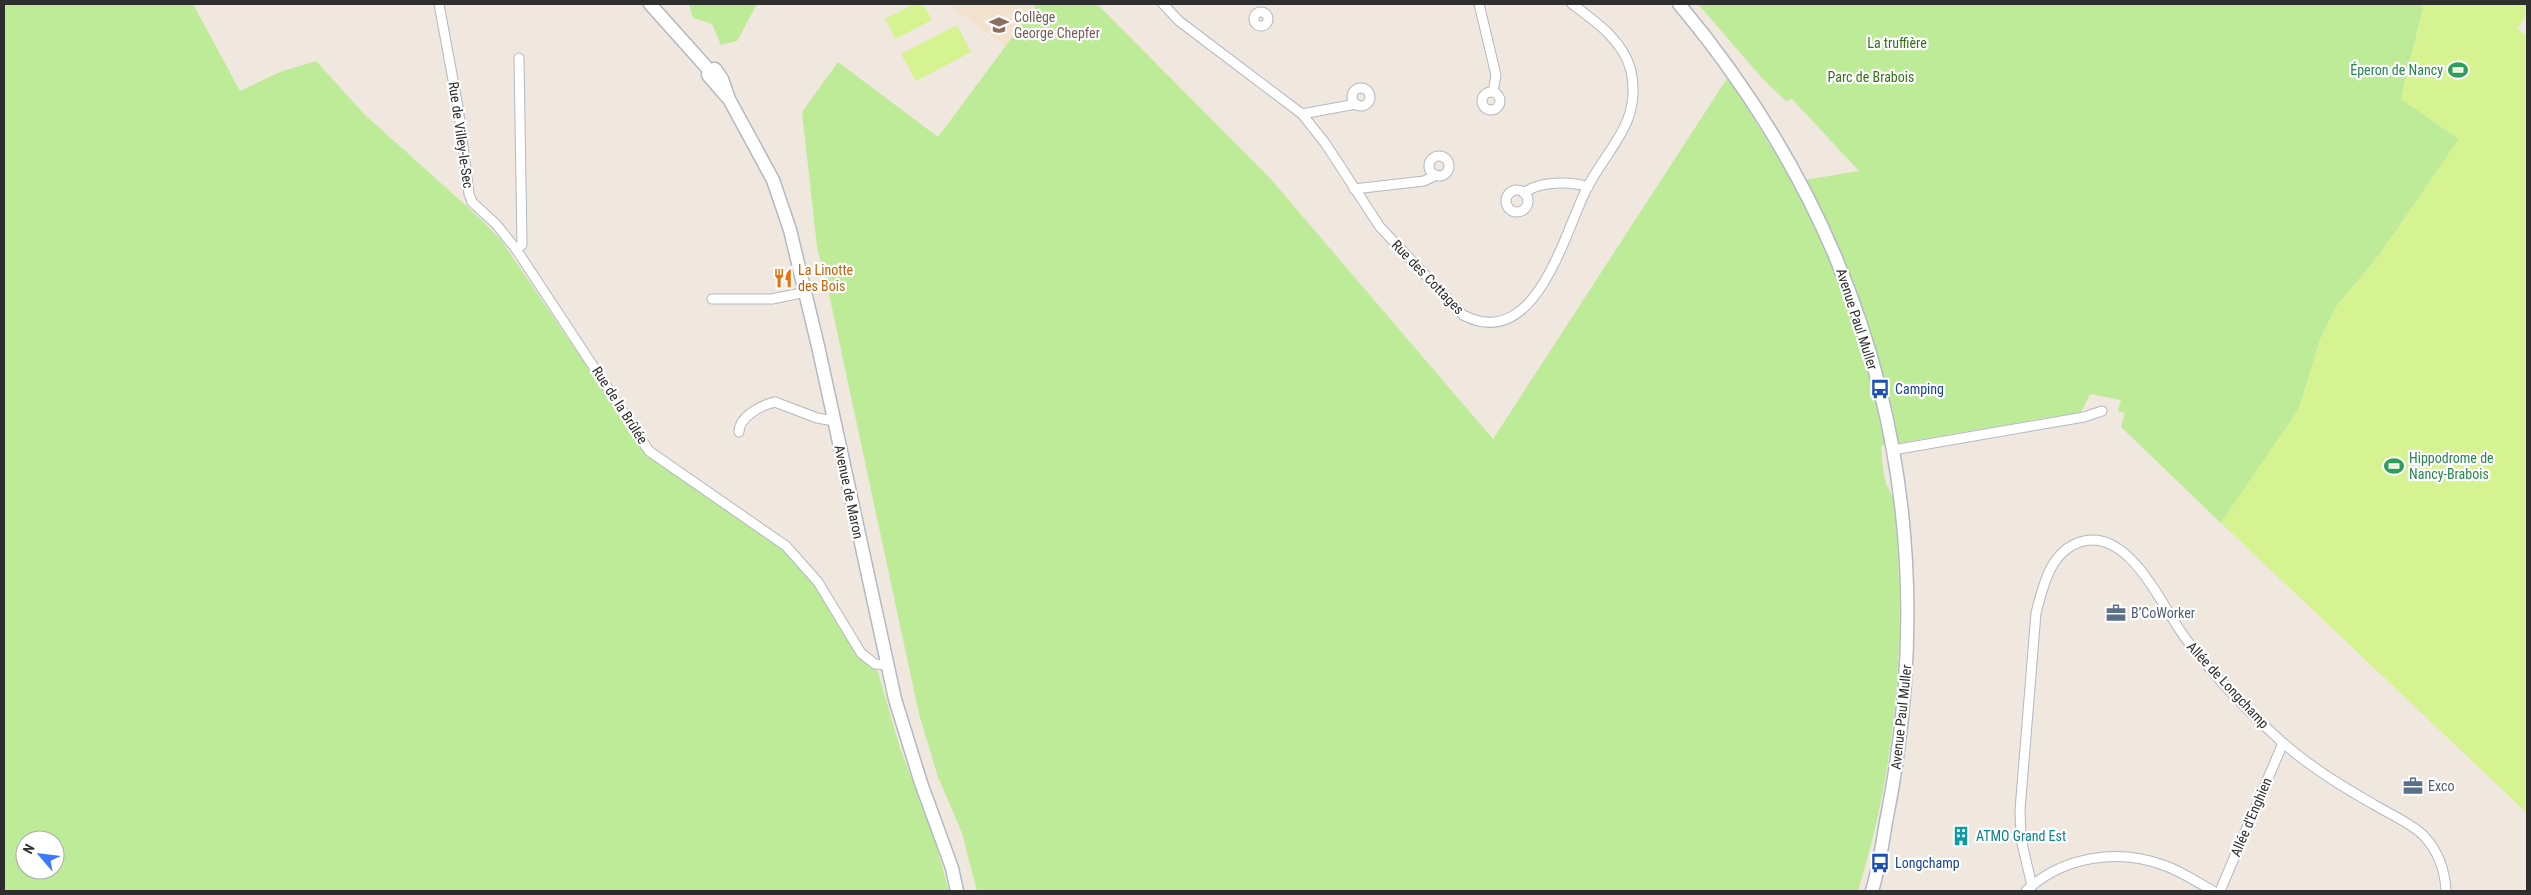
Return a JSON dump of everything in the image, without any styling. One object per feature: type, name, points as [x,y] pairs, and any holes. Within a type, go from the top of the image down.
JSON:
[{"type":"main road","name":"Avenue de Maron","points":[[650,4],[709,70],[708,75],[729,100],[773,180],[790,230],[806,292],[887,665],[904,732],[947,853],[957,891]]},
{"type":"main road","name":"Avenue Paul Muller","points":[[1679,4],[1739,80],[1800,178],[1825,230],[1861,324],[1880,389],[1893,450],[1906,546],[1908,640],[1899,751],[1882,855],[1872,891]]},
{"type":"main road","name":"Avenue Paul Muller","points":[[1864,891],[1886,825]]},
{"type":"street","name":"Rue de Villey-le-Sec","points":[[439,4],[458,106],[469,194],[472,202],[496,224],[516,249]]},
{"type":"street","name":"Rue des Cottages","points":[[1163,4],[1179,21],[1302,114],[1325,143],[1354,189],[1388,237],[1455,309],[1470,319],[1491,323],[1505,319],[1515,313],[1539,290],[1553,268],[1588,187],[1625,127],[1632,106],[1633,83],[1627,59],[1615,41],[1572,4]]},
{"type":"street","points":[[1479,4],[1496,75],[1493,92]]},
{"type":"street","points":[[516,249],[522,245],[519,58]]},
{"type":"street","points":[[1302,114],[1356,104]]},
{"type":"street","points":[[1354,189],[1424,181],[1436,175]]},
{"type":"street","points":[[1524,193],[1531,188],[1574,182],[1588,187]]},
{"type":"street","name":"Rue de la Brûlée","points":[[516,249],[649,451],[786,546],[818,582],[861,653],[875,664],[887,665]]},
{"type":"street","points":[[712,300],[772,299],[806,292]]},
{"type":"street","points":[[739,432],[739,426],[744,418],[775,402],[817,418],[834,421]]},
{"type":"street","points":[[1893,450],[2084,417],[2102,412]]},
{"type":"street","name":"Allée de Longchamp","points":[[2029,889],[2020,824],[2021,778],[2030,705],[2034,634],[2038,603],[2048,573],[2058,557],[2071,547],[2085,541],[2099,540],[2107,541],[2125,553],[2147,579],[2176,627],[2207,666],[2241,704],[2283,743],[2335,781],[2424,836],[2441,864],[2446,878],[2446,891]]},
{"type":"street","name":"Allée d'Enghien","points":[[2220,891],[2283,743]]},
{"type":"street","points":[[2029,889],[2071,863],[2118,856],[2167,866],[2213,891]]},
{"type":"shaded area","name":"Collège George Chepfer","points":[[948,4],[1037,4],[1005,46]]},
{"type":"green space","points":[[4,4],[193,4],[240,91],[280,72],[316,61],[364,114],[483,221],[501,240],[645,452],[782,548],[808,574],[855,649],[878,672],[900,748],[934,837],[949,891],[4,891]]},
{"type":"green space","points":[[689,4],[757,4],[737,41],[721,45],[712,24],[693,18]]},
{"type":"green space","points":[[914,4],[923,4],[932,20],[895,39],[885,19]]},
{"type":"green space","points":[[1037,4],[1097,4],[1268,176],[1493,439],[1728,77],[1793,182],[1859,171],[1792,99],[1786,101],[1763,79],[1698,4],[2424,4],[2401,99],[2459,139],[2380,254],[2336,307],[2320,340],[2299,409],[2221,523],[2121,427],[2125,413],[2118,411],[2121,400],[2090,394],[2081,412],[1881,446],[1886,484],[1894,502],[1898,554],[1899,651],[1890,748],[1882,796],[1858,891],[977,891],[962,833],[938,777],[919,714],[829,294],[817,247],[802,112],[838,62],[938,137]]},
{"type":"green space","name":"Hippodrome de Nancy-Brabois","points":[[2424,4],[2527,4],[2527,14],[2517,29],[2527,36],[2527,813],[2221,523],[2299,409],[2320,340],[2336,307],[2380,254],[2459,139],[2401,99]]},
{"type":"green space","points":[[957,25],[971,52],[916,81],[901,54]]},
{"type":"place","name":"Collège George Chepfer","points":[[999,25]]},
{"type":"place","name":"Éperon de Nancy","points":[[2458,70]]},
{"type":"place","name":"La Linotte des Bois","points":[[783,278]]},
{"type":"place","name":"Camping","points":[[1880,389]]},
{"type":"place","name":"Hippodrome de Nancy-Brabois","points":[[2394,466]]},
{"type":"place","name":"B’CoWorker","points":[[2116,613]]},
{"type":"place","name":"Exco","points":[[2413,786]]},
{"type":"place","name":"ATMO Grand Est","points":[[1961,836]]},
{"type":"place","name":"Longchamp","points":[[1880,863]]},
{"type":"park label","name":"La truffière","points":[[1897,43]]},
{"type":"park label","name":"Parc de Brabois","points":[[1871,77]]}]
